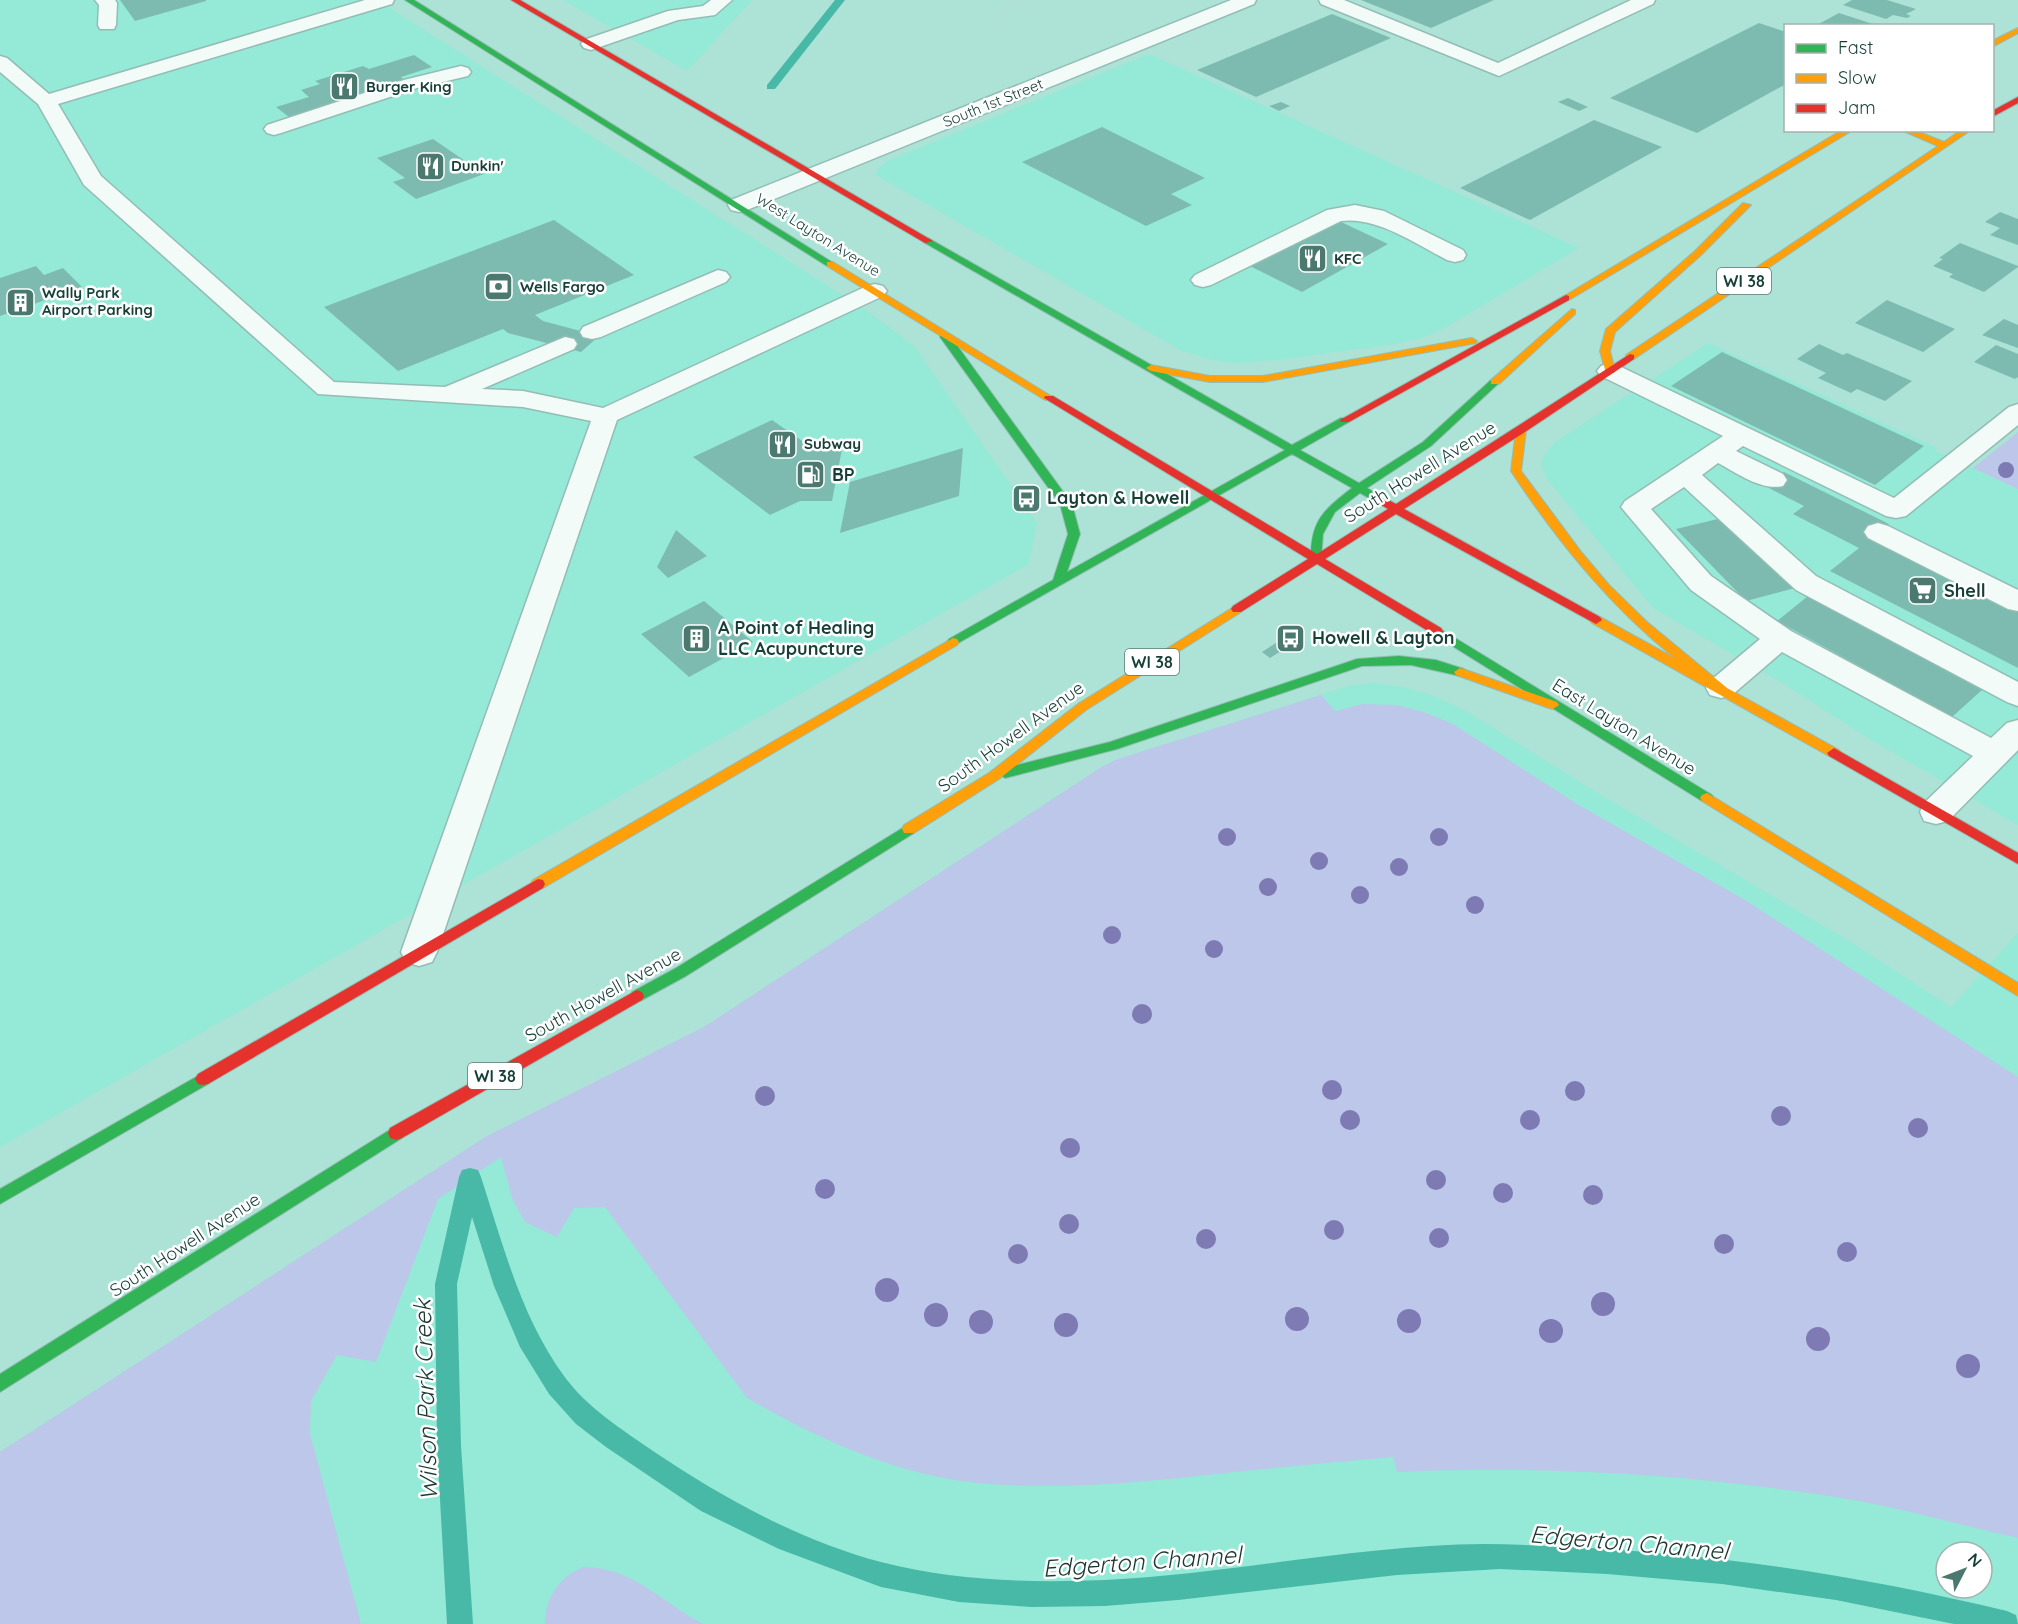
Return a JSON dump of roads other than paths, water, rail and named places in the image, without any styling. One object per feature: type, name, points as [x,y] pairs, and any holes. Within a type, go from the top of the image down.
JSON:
[{"type":"main road","name":"West Layton Avenue","points":[[409,0],[944,335],[1212,495]]},
{"type":"main road","points":[[515,0],[1291,450],[1721,688],[2018,859]]},
{"type":"main road","points":[[1994,44],[2018,30]]},
{"type":"main road","points":[[1994,114],[2018,99]]},
{"type":"main road","points":[[0,1197],[1059,580],[1501,336],[1846,132]]},
{"type":"main road","points":[[1910,132],[1944,145]]},
{"type":"main road","name":"South Howell Avenue","points":[[0,1384],[417,1119],[681,972],[994,776],[1082,706],[1521,430],[1964,132]]},
{"type":"main road","points":[[1610,371],[1604,356],[1603,344],[1610,331],[1698,253],[1779,172]]},
{"type":"main road","points":[[1317,557],[1317,534],[1331,510],[1359,488],[1427,444],[1625,263]]},
{"type":"main road","points":[[944,335],[1066,504],[1074,534],[1059,580]]},
{"type":"main road","points":[[1151,368],[1210,380],[1263,379],[1501,336]]},
{"type":"main road","points":[[1521,430],[1516,471],[1539,506],[1618,601],[1663,643],[1721,688]]},
{"type":"main road","name":"East Layton Avenue","points":[[1212,495],[1317,557],[1553,705],[2018,990]]},
{"type":"main road","points":[[994,776],[1112,746],[1321,674],[1361,662],[1387,658],[1418,660],[1450,668],[1553,705]]},
{"type":"street","points":[[104,0],[108,3],[107,25]]},
{"type":"street","points":[[46,101],[385,0]]},
{"type":"street","points":[[591,44],[675,15],[708,11],[723,0]]},
{"type":"street","name":"South 1st Street","points":[[739,205],[1247,0]]},
{"type":"street","points":[[1328,0],[1499,70],[1646,0]]},
{"type":"street","points":[[657,5],[675,15]]},
{"type":"street","points":[[0,62],[46,101],[92,180],[327,389],[524,399],[606,416],[875,291]]},
{"type":"street","points":[[274,129],[411,84],[461,72]]},
{"type":"street","points":[[1203,280],[1335,215],[1355,212],[1376,216],[1455,255]]},
{"type":"street","points":[[592,332],[718,277]]},
{"type":"street","points":[[448,395],[565,344]]},
{"type":"street","points":[[1610,371],[1896,510],[2018,412]]},
{"type":"street","points":[[419,952],[606,416]]},
{"type":"street","points":[[1741,435],[1635,507],[1701,583],[1780,638],[1994,754]]},
{"type":"street","points":[[1716,452],[1773,480]]},
{"type":"street","points":[[1685,474],[1806,583],[2018,694]]},
{"type":"street","points":[[1878,532],[2018,602]]},
{"type":"street","points":[[1721,688],[1780,638]]},
{"type":"street","points":[[1936,812],[2018,731]]},
{"type":"waterway","name":"Wilson Park Creek","points":[[771,87],[840,0]]},
{"type":"waterway","name":"Edgerton Channel","points":[[460,1624],[449,1446],[446,1284],[470,1177],[516,1313],[542,1363],[557,1386],[575,1407],[614,1439],[710,1502],[788,1540],[887,1576],[959,1589],[1032,1594],[1105,1593],[1178,1588],[1397,1563],[1500,1557],[1722,1571],[1893,1598],[2007,1624]]},
{"type":"place","name":"Burger King","points":[[345,87]]},
{"type":"place","name":"Dunkin'","points":[[430,166]]},
{"type":"place","name":"KFC","points":[[1313,259]]},
{"type":"place","name":"Wells Fargo","points":[[499,287]]},
{"type":"place","name":"Wally Park Airport Parking","points":[[21,302]]},
{"type":"place","name":"Subway","points":[[783,444]]},
{"type":"place","name":"BP","points":[[811,475]]},
{"type":"place","name":"Layton & Howell","points":[[1026,498]]},
{"type":"place","name":"Shell","points":[[1923,591]]},
{"type":"place","name":"A Point of Healing LLC Acupuncture","points":[[697,638]]},
{"type":"place","name":"Howell & Layton","points":[[1291,638]]}]
